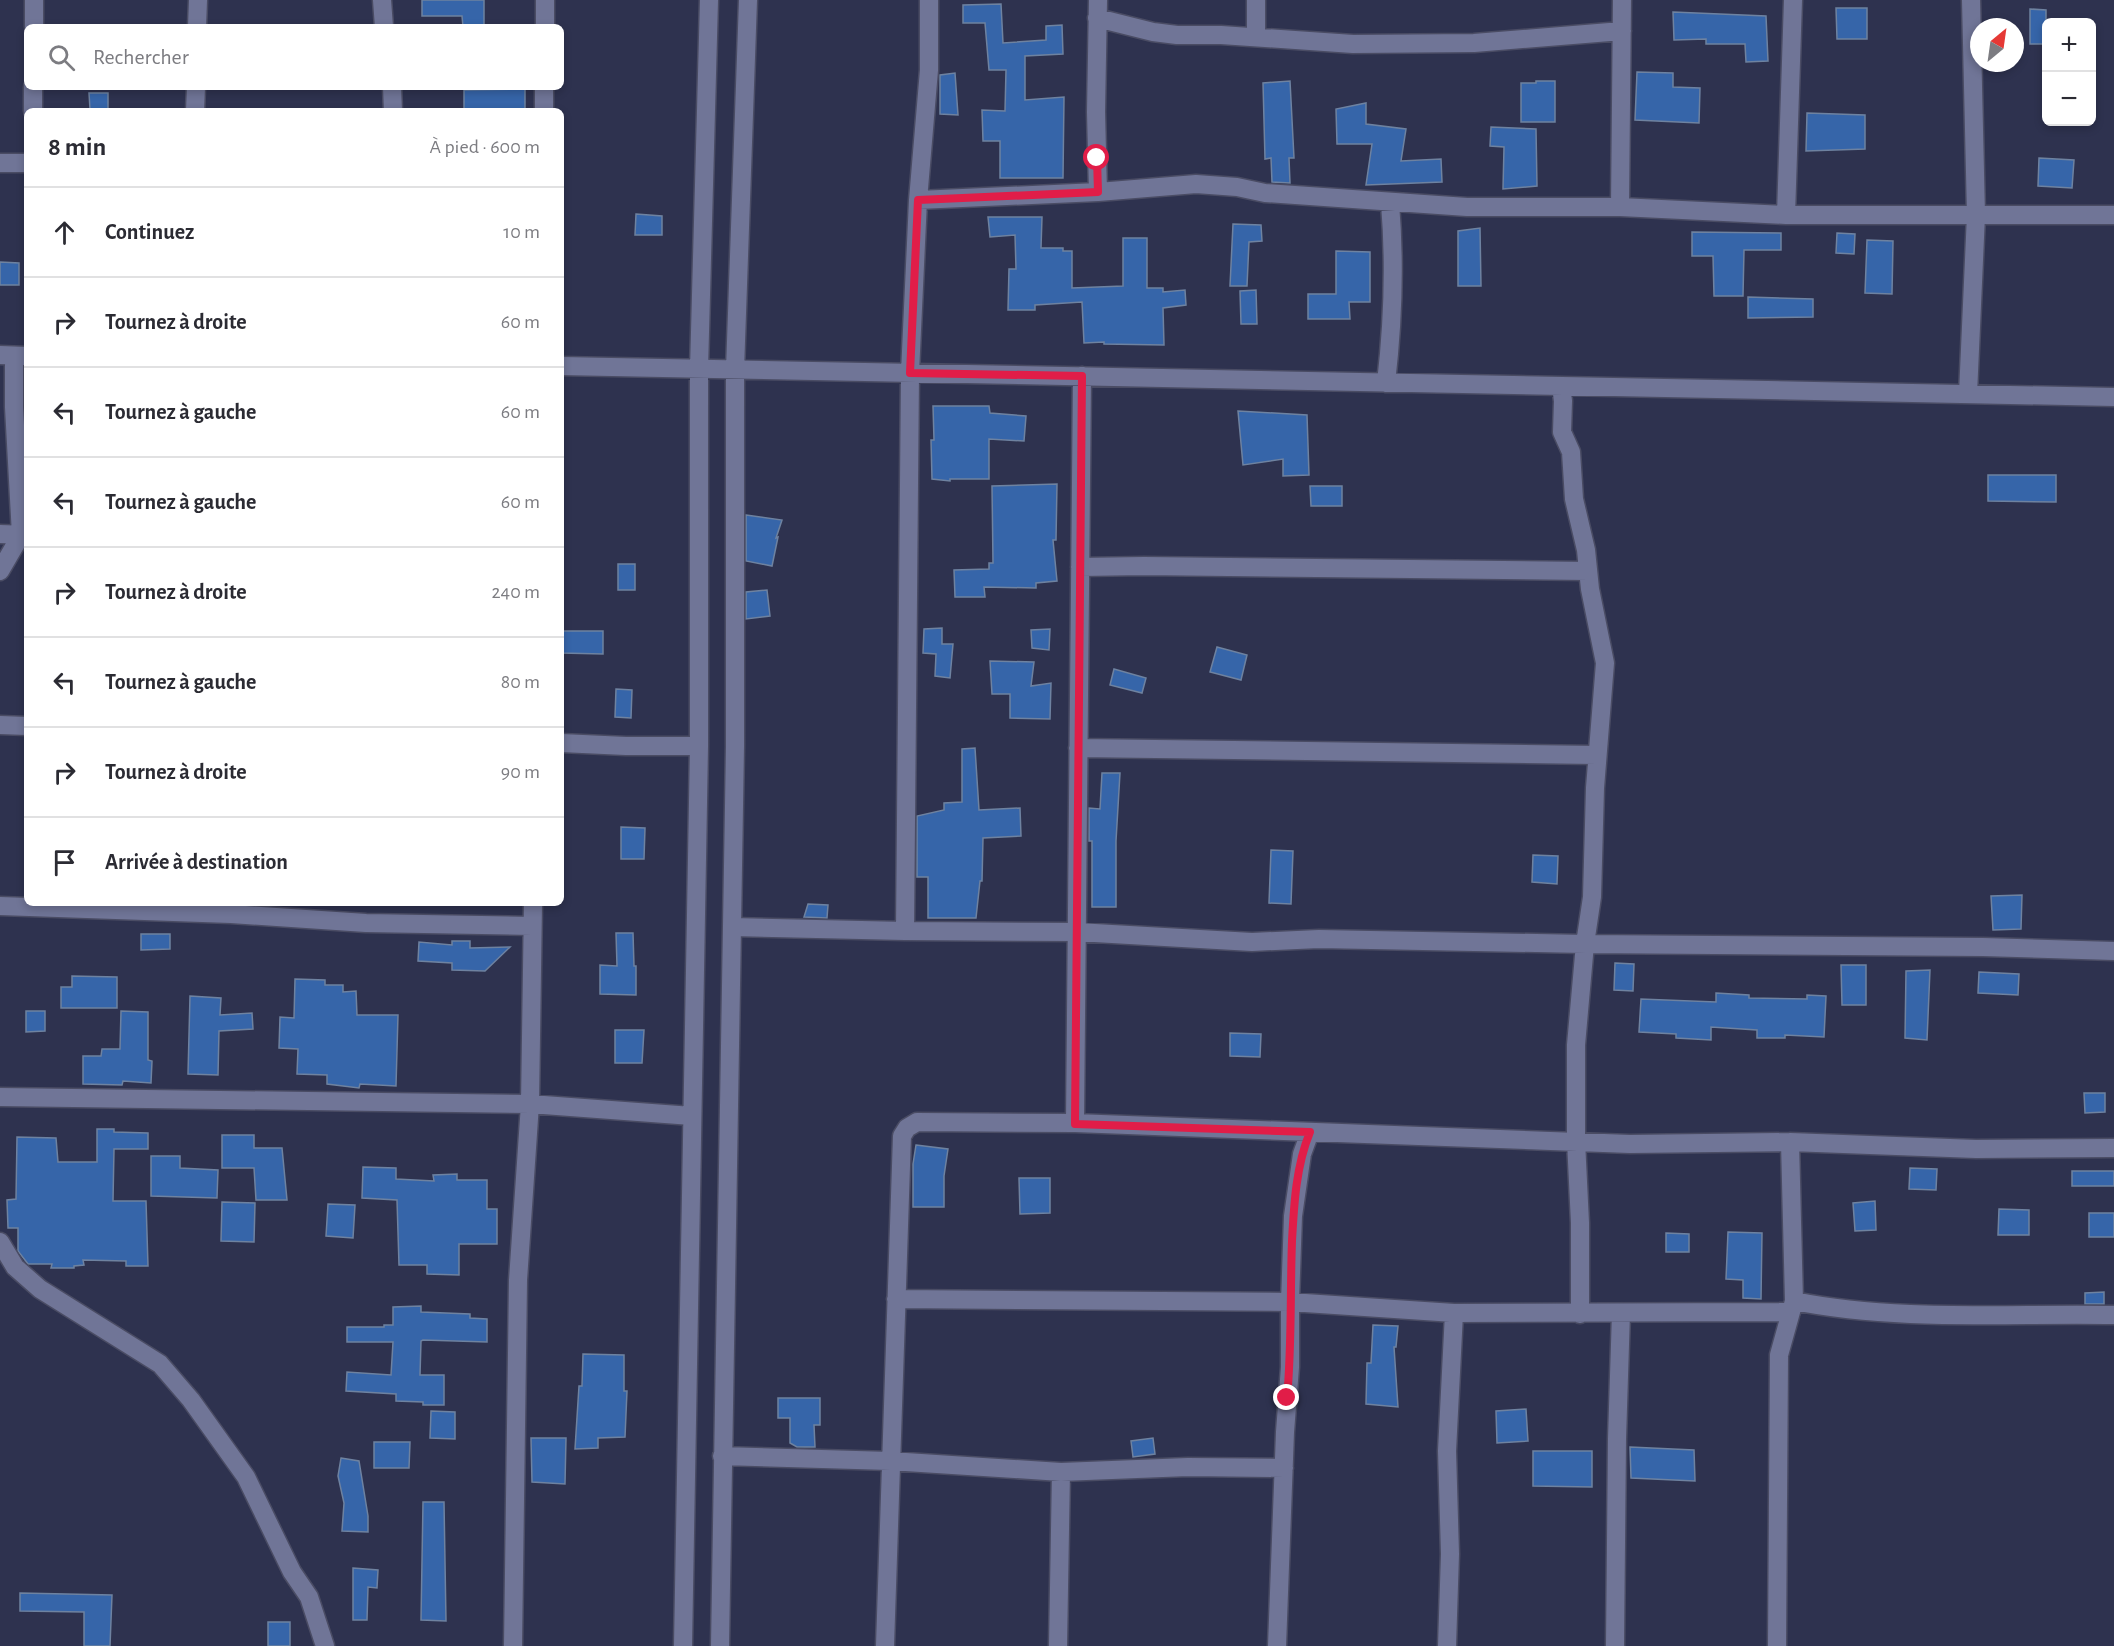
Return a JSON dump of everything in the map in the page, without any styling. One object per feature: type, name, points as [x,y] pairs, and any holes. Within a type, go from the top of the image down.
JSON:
[{"type":"street","points":[[34,0],[34,24]]},
{"type":"street","points":[[197,24],[198,0]]},
{"type":"street","points":[[382,0],[384,24]]},
{"type":"street","points":[[545,0],[545,24]]},
{"type":"street","points":[[683,1646],[699,746],[699,369],[709,0]]},
{"type":"street","points":[[720,1646],[735,746],[735,370],[748,0]]},
{"type":"street","points":[[905,931],[910,373],[918,200],[929,70],[929,0]]},
{"type":"street","points":[[1256,0],[1256,37]]},
{"type":"street","points":[[1620,207],[1622,0]]},
{"type":"street","points":[[1786,214],[1793,0]]},
{"type":"street","points":[[1968,394],[1976,215],[1971,0]]},
{"type":"street","points":[[1098,192],[1098,9],[1161,33],[1353,44],[1474,43],[1622,31]]},
{"type":"street","points":[[33,90],[33,108]]},
{"type":"street","points":[[195,108],[196,90]]},
{"type":"street","points":[[392,90],[393,108]]},
{"type":"street","points":[[544,90],[544,108]]},
{"type":"street","points":[[0,163],[24,163]]},
{"type":"street","points":[[918,200],[1098,192],[1196,184],[1266,193],[1467,207],[1620,207],[1786,214],[2114,215]]},
{"type":"street","points":[[1386,383],[1393,324],[1394,245],[1390,203]]},
{"type":"street","points":[[0,571],[24,535],[14,407],[14,356]]},
{"type":"street","points":[[564,366],[2114,397]]},
{"type":"street","points":[[1075,1124],[1082,376]]},
{"type":"street","points":[[1562,386],[1562,432],[1570,452],[1574,499],[1586,550],[1605,663],[1597,755],[1592,888],[1576,1045],[1580,1314]]},
{"type":"street","points":[[0,534],[24,535]]},
{"type":"street","points":[[1080,567],[1588,571]]},
{"type":"street","points":[[0,725],[24,726]]},
{"type":"street","points":[[564,743],[699,746]]},
{"type":"street","points":[[1078,748],[1597,755]]},
{"type":"street","points":[[0,906],[231,914],[377,924],[532,926]]},
{"type":"street","points":[[513,1646],[518,1280],[530,1104],[533,906]]},
{"type":"street","points":[[732,927],[1077,932],[1252,942],[1319,939],[1983,947],[2114,951]]},
{"type":"street","points":[[0,1097],[530,1104],[692,1116]]},
{"type":"street","points":[[885,1646],[902,1136],[907,1128],[917,1122],[1075,1124],[1630,1144],[1790,1142],[1976,1149],[2114,1148]]},
{"type":"street","points":[[1277,1646],[1296,1196],[1302,1154],[1310,1132]]},
{"type":"street","points":[[1777,1646],[1779,1355],[1792,1306],[1790,1142]]},
{"type":"street","points":[[0,1242],[15,1267],[40,1289],[160,1364],[191,1400],[246,1477],[292,1572],[309,1597],[325,1646]]},
{"type":"street","points":[[896,1299],[1290,1302],[1454,1313],[1580,1314],[1792,1306],[1876,1313],[2002,1316],[2114,1315]]},
{"type":"street","points":[[1447,1646],[1450,1554],[1448,1441],[1454,1313]]},
{"type":"street","points":[[1615,1646],[1621,1313]]},
{"type":"street","points":[[722,1456],[890,1461],[1061,1472],[1188,1467],[1284,1468]]},
{"type":"street","points":[[1058,1646],[1061,1472]]},
{"type":"building","points":[[422,0],[484,0],[484,24],[463,24],[462,16],[422,16]]},
{"type":"building","points":[[1001,4],[1003,43],[1046,40],[1046,26],[1062,25],[1063,54],[1025,56],[1025,100],[1064,97],[1063,178],[1000,178],[1000,141],[983,141],[982,110],[1005,111],[1006,70],[989,70],[985,23],[963,23],[963,5]]},
{"type":"building","points":[[1836,8],[1867,8],[1867,39],[1837,39]]},
{"type":"building","points":[[2030,9],[2046,10],[2046,18],[2042,18],[2042,44],[2030,44]]},
{"type":"building","points":[[1673,12],[1766,16],[1768,61],[1746,62],[1745,44],[1706,44],[1706,39],[1674,40]]},
{"type":"building","points":[[1637,72],[1673,73],[1673,87],[1700,88],[1699,123],[1635,120]]},
{"type":"building","points":[[955,73],[958,115],[940,114],[940,75]]},
{"type":"building","points":[[1290,81],[1294,158],[1289,158],[1290,183],[1272,182],[1271,158],[1265,159],[1263,83]]},
{"type":"building","points":[[1536,81],[1555,81],[1555,122],[1521,122],[1521,83],[1536,83]]},
{"type":"building","points":[[464,90],[525,90],[525,108],[464,108]]},
{"type":"building","points":[[89,93],[108,93],[108,108],[90,108]]},
{"type":"building","points":[[1366,103],[1366,124],[1406,129],[1401,161],[1441,159],[1442,182],[1366,185],[1372,144],[1337,144],[1336,109]]},
{"type":"building","points":[[1807,113],[1865,115],[1865,149],[1806,151]]},
{"type":"building","points":[[1491,127],[1536,129],[1537,186],[1503,189],[1504,147],[1490,146]]},
{"type":"building","points":[[2039,158],[2074,160],[2072,188],[2038,186]]},
{"type":"building","points":[[636,214],[662,216],[662,235],[635,235]]},
{"type":"building","points":[[988,217],[1042,217],[1041,248],[1063,248],[1063,251],[1072,251],[1072,288],[1123,286],[1123,238],[1147,238],[1147,288],[1163,288],[1163,292],[1185,290],[1186,305],[1163,308],[1164,345],[1084,343],[1082,302],[1035,305],[1035,310],[1008,310],[1009,269],[1016,269],[1015,235],[990,237]]},
{"type":"building","points":[[1233,224],[1261,225],[1262,241],[1249,242],[1247,286],[1230,286]]},
{"type":"building","points":[[1480,228],[1481,286],[1458,286],[1458,231]]},
{"type":"building","points":[[1692,232],[1781,233],[1781,250],[1744,250],[1743,296],[1714,296],[1713,256],[1692,256]]},
{"type":"building","points":[[1837,233],[1855,234],[1854,254],[1836,253]]},
{"type":"building","points":[[1867,240],[1893,241],[1892,294],[1865,293]]},
{"type":"building","points":[[1336,251],[1370,252],[1370,302],[1349,302],[1350,319],[1308,319],[1308,294],[1336,294]]},
{"type":"building","points":[[0,262],[19,263],[19,285],[0,285]]},
{"type":"building","points":[[1256,290],[1257,324],[1241,324],[1240,291]]},
{"type":"building","points":[[1748,297],[1813,299],[1813,317],[1748,318]]},
{"type":"building","points":[[933,406],[989,406],[990,413],[1026,416],[1024,441],[989,439],[989,479],[950,479],[950,481],[932,479]]},
{"type":"building","points":[[1238,411],[1307,415],[1309,475],[1283,476],[1283,459],[1243,465]]},
{"type":"building","points":[[1988,475],[2056,475],[2056,502],[1988,501]]},
{"type":"building","points":[[1057,484],[1056,540],[1053,540],[1057,581],[1036,583],[1036,588],[984,587],[985,597],[955,597],[954,570],[989,569],[989,563],[993,563],[992,486]]},
{"type":"building","points":[[1310,486],[1342,486],[1342,506],[1311,506]]},
{"type":"building","points":[[746,515],[782,520],[776,538],[778,537],[772,566],[746,561]]},
{"type":"building","points":[[618,564],[635,564],[635,590],[618,590]]},
{"type":"building","points":[[767,590],[770,616],[746,619],[746,592]]},
{"type":"building","points":[[942,628],[942,644],[953,644],[950,678],[935,676],[936,654],[923,653],[924,629]]},
{"type":"building","points":[[1050,629],[1049,650],[1032,648],[1031,630]]},
{"type":"building","points":[[564,631],[603,631],[603,654],[564,653]]},
{"type":"building","points":[[1217,647],[1247,655],[1241,680],[1210,672]]},
{"type":"building","points":[[990,661],[1034,662],[1031,686],[1051,683],[1050,719],[1010,718],[1010,694],[992,694]]},
{"type":"building","points":[[1114,669],[1146,678],[1142,693],[1110,685]]},
{"type":"building","points":[[616,689],[632,690],[631,718],[615,717]]},
{"type":"building","points":[[975,748],[979,810],[1020,808],[1021,836],[983,838],[982,881],[980,881],[976,918],[928,918],[928,877],[917,877],[917,816],[944,810],[944,803],[962,802],[962,749]]},
{"type":"building","points":[[1102,773],[1120,773],[1116,841],[1116,907],[1092,907],[1092,841],[1089,841],[1089,808],[1100,809]]},
{"type":"building","points":[[621,827],[645,828],[644,859],[621,859]]},
{"type":"building","points":[[1271,850],[1293,851],[1291,904],[1269,903]]},
{"type":"building","points":[[1533,855],[1558,856],[1557,884],[1532,882]]},
{"type":"building","points":[[2022,895],[2021,929],[1993,930],[1991,896]]},
{"type":"building","points":[[808,904],[828,905],[827,918],[804,917]]},
{"type":"building","points":[[616,933],[633,933],[636,995],[600,994],[600,965],[617,966]]},
{"type":"building","points":[[141,934],[170,934],[170,949],[141,950]]},
{"type":"building","points":[[452,941],[470,941],[470,948],[510,947],[485,971],[452,970],[452,963],[418,961],[419,942],[452,945]]},
{"type":"building","points":[[1615,963],[1634,964],[1633,991],[1614,990]]},
{"type":"building","points":[[1841,965],[1866,965],[1866,1005],[1842,1005]]},
{"type":"building","points":[[1930,970],[1927,1040],[1905,1038],[1906,971]]},
{"type":"building","points":[[1979,972],[2019,974],[2018,995],[1978,993]]},
{"type":"building","points":[[72,976],[117,977],[117,1008],[61,1008],[61,987],[72,987]]},
{"type":"building","points":[[295,979],[325,980],[325,985],[343,985],[343,992],[356,991],[357,1015],[398,1015],[396,1086],[360,1084],[359,1088],[327,1084],[327,1075],[297,1074],[298,1049],[279,1048],[280,1017],[294,1018]]},
{"type":"building","points":[[1716,993],[1749,995],[1749,998],[1807,999],[1807,995],[1826,996],[1824,1037],[1785,1035],[1785,1038],[1757,1038],[1757,1030],[1711,1027],[1711,1040],[1676,1038],[1676,1034],[1639,1032],[1641,999],[1716,1002]]},
{"type":"building","points":[[190,996],[221,998],[220,1015],[252,1013],[253,1029],[219,1031],[218,1075],[188,1074]]},
{"type":"building","points":[[26,1011],[45,1011],[45,1031],[26,1032]]},
{"type":"building","points":[[121,1011],[148,1012],[148,1060],[152,1061],[151,1083],[123,1081],[122,1085],[83,1084],[83,1056],[101,1056],[102,1049],[120,1049]]},
{"type":"building","points":[[615,1030],[644,1030],[642,1063],[615,1063]]},
{"type":"building","points":[[1230,1033],[1261,1034],[1260,1057],[1230,1056]]},
{"type":"building","points":[[2084,1093],[2105,1093],[2105,1112],[2085,1113]]},
{"type":"building","points":[[97,1129],[148,1133],[148,1149],[114,1149],[113,1201],[146,1201],[148,1266],[126,1266],[126,1261],[83,1260],[84,1265],[74,1266],[74,1268],[51,1268],[52,1264],[28,1264],[18,1251],[18,1228],[8,1228],[7,1200],[16,1199],[17,1137],[56,1138],[58,1162],[97,1162]]},
{"type":"building","points":[[222,1135],[254,1135],[254,1148],[282,1148],[287,1200],[256,1200],[254,1168],[222,1168]]},
{"type":"building","points":[[916,1145],[948,1149],[944,1176],[944,1207],[913,1207],[913,1164]]},
{"type":"building","points":[[151,1156],[180,1156],[180,1168],[218,1170],[217,1198],[151,1196]]},
{"type":"building","points":[[363,1167],[396,1168],[396,1179],[434,1181],[433,1175],[457,1174],[457,1180],[487,1180],[487,1209],[497,1209],[497,1244],[459,1244],[459,1275],[427,1274],[427,1265],[399,1265],[397,1200],[362,1198]]},
{"type":"building","points":[[1910,1168],[1937,1169],[1936,1190],[1909,1189]]},
{"type":"building","points":[[2072,1171],[2114,1171],[2114,1186],[2072,1186]]},
{"type":"building","points":[[1019,1178],[1050,1178],[1050,1213],[1020,1214]]},
{"type":"building","points":[[1875,1201],[1876,1230],[1855,1231],[1853,1203]]},
{"type":"building","points":[[222,1202],[255,1203],[254,1242],[221,1241]]},
{"type":"building","points":[[328,1204],[355,1205],[353,1238],[326,1236]]},
{"type":"building","points":[[1999,1209],[2029,1210],[2029,1235],[1998,1235]]},
{"type":"building","points":[[2089,1213],[2114,1213],[2114,1237],[2089,1237]]},
{"type":"building","points":[[1728,1232],[1762,1233],[1761,1299],[1743,1298],[1743,1280],[1726,1279]]},
{"type":"building","points":[[1666,1233],[1689,1234],[1689,1252],[1666,1252]]},
{"type":"building","points":[[2104,1292],[2104,1304],[2085,1304],[2085,1293]]},
{"type":"building","points":[[421,1306],[421,1312],[470,1314],[470,1318],[487,1319],[487,1342],[421,1341],[420,1375],[444,1375],[444,1405],[396,1401],[396,1394],[346,1391],[347,1372],[391,1375],[393,1342],[347,1342],[347,1327],[393,1325],[393,1307]]},
{"type":"building","points":[[1373,1325],[1398,1326],[1396,1347],[1394,1347],[1398,1407],[1366,1404],[1367,1363],[1371,1363]]},
{"type":"building","points":[[583,1354],[624,1355],[624,1391],[627,1391],[625,1437],[598,1438],[598,1448],[575,1449],[579,1386],[582,1386]]},
{"type":"building","points":[[778,1398],[820,1398],[820,1425],[814,1425],[815,1447],[797,1447],[790,1443],[790,1418],[778,1418]]},
{"type":"building","points":[[1526,1409],[1528,1441],[1497,1443],[1496,1411]]},
{"type":"building","points":[[431,1411],[455,1412],[455,1439],[430,1438]]},
{"type":"building","points":[[531,1438],[566,1438],[565,1484],[532,1482]]},
{"type":"building","points":[[1153,1438],[1155,1454],[1133,1457],[1131,1441]]},
{"type":"building","points":[[374,1442],[410,1442],[409,1468],[374,1468]]},
{"type":"building","points":[[1630,1447],[1694,1450],[1695,1481],[1631,1478]]},
{"type":"building","points":[[1533,1451],[1592,1451],[1592,1487],[1533,1486]]},
{"type":"building","points":[[341,1458],[359,1461],[368,1516],[368,1532],[342,1531],[344,1503],[338,1476]]},
{"type":"building","points":[[423,1502],[444,1502],[446,1621],[421,1620]]},
{"type":"building","points":[[353,1568],[378,1570],[377,1588],[368,1587],[367,1620],[353,1620]]},
{"type":"building","points":[[20,1593],[112,1595],[110,1646],[84,1646],[84,1612],[20,1611]]},
{"type":"building","points":[[268,1622],[290,1622],[290,1646],[268,1646]]},
{"type":"route","points":[[1097,158],[1098,192],[918,200],[910,373],[1082,376],[1075,1124],[1310,1132],[1302,1154],[1293,1216],[1291,1344],[1287,1398]]}]
